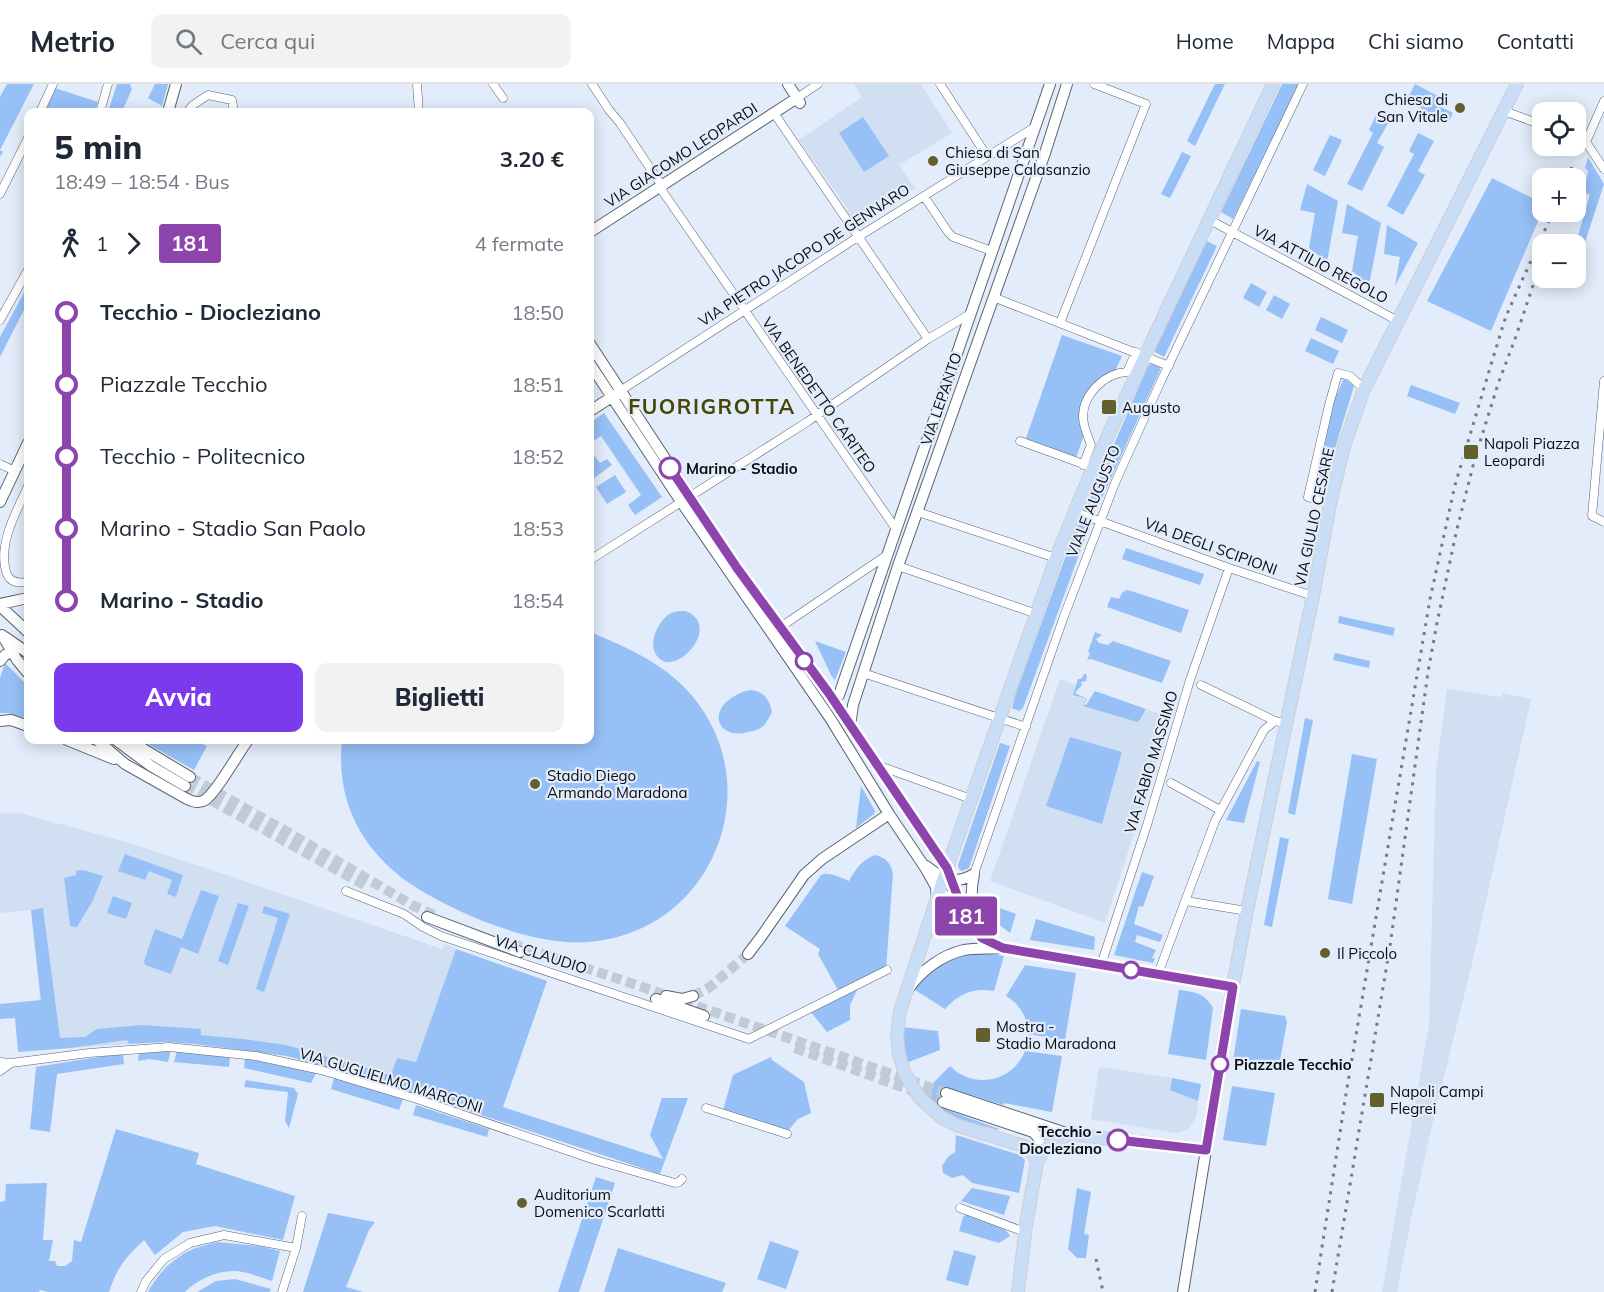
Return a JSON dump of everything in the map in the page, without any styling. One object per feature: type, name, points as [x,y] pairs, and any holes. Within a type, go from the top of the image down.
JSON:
[{"type":"main road","points":[[169,108],[176,84]]},
{"type":"main road","points":[[788,84],[799,100]]},
{"type":"main road","name":"VIA LEPANTO","points":[[833,694],[891,544],[1050,84]]},
{"type":"main road","name":"VIA LEPANTO","points":[[850,726],[853,705],[904,548],[1045,153],[1067,84]]},
{"type":"main road","name":"VIALE AUGUSTO","points":[[1019,1144],[956,1125],[941,1117],[920,1098],[905,1074],[899,1054],[897,1029],[902,1002],[1036,614],[1075,512],[1088,466],[1140,354],[1273,84]]},
{"type":"main road","name":"VIA GIULIO CESARE","points":[[1206,1150],[1280,722],[1313,596],[1330,504],[1344,446],[1364,389],[1517,84]]},
{"type":"main road","name":"VIA GIACOMO LEOPARDI","points":[[594,229],[774,113],[799,100]]},
{"type":"main road","points":[[970,314],[993,297]]},
{"type":"main road","points":[[594,352],[616,394],[923,863],[936,887],[937,899],[947,895],[959,902]]},
{"type":"main road","points":[[594,369],[616,394]]},
{"type":"main road","name":"VIA PIETRO JACOPO DE GENNARO","points":[[594,408],[616,394]]},
{"type":"main road","points":[[0,502],[24,452]]},
{"type":"main road","points":[[686,500],[779,628],[833,694],[850,726],[936,852],[972,927],[982,938],[998,946],[1233,987]]},
{"type":"main road","points":[[891,544],[904,548]]},
{"type":"main road","points":[[0,605],[24,599]]},
{"type":"main road","points":[[0,605],[24,628]]},
{"type":"main road","points":[[1,634],[24,668]]},
{"type":"main road","points":[[1,634],[24,649]]},
{"type":"main road","points":[[0,661],[11,651],[24,651]]},
{"type":"main road","points":[[0,721],[11,720],[24,725]]},
{"type":"main road","points":[[77,744],[125,764],[193,802],[200,802],[208,798],[245,744]]},
{"type":"main road","points":[[102,744],[125,764]]},
{"type":"main road","points":[[121,744],[151,766],[187,782],[137,744]]},
{"type":"main road","points":[[748,954],[804,875],[826,856],[889,814]]},
{"type":"main road","points":[[936,852],[942,854],[955,845]]},
{"type":"main road","points":[[923,863],[960,881],[974,874]]},
{"type":"main road","name":"VIALE AUGUSTO","points":[[974,874],[971,896],[974,917],[982,930],[998,946]]},
{"type":"main road","name":"VIA CLAUDIO","points":[[427,917],[520,952]]},
{"type":"main road","points":[[902,1002],[915,980],[941,960],[964,950],[998,946]]},
{"type":"main road","points":[[693,996],[682,999],[661,997],[704,1016]]},
{"type":"main road","points":[[944,1097],[1026,1124],[1068,1134],[1206,1150],[1183,1292]]},
{"type":"main road","points":[[1018,1292],[1040,1144],[1037,1136],[1026,1124]]},
{"type":"main road","points":[[1019,1144],[1030,1146],[1040,1144],[1068,1134]]},
{"type":"main road","points":[[1037,1162],[1050,1144],[1068,1134]]},
{"type":"main road","points":[[1019,1144],[1032,1150],[1037,1162]]},
{"type":"street","points":[[42,108],[53,84]]},
{"type":"street","points":[[101,108],[108,84]]},
{"type":"street","points":[[417,84],[418,108]]},
{"type":"street","points":[[493,84],[503,98]]},
{"type":"street","name":"VIA BENEDETTO CARITEO","points":[[592,84],[662,186],[663,192],[896,529]]},
{"type":"street","name":"VIA GIACOMO LEOPARDI","points":[[799,100],[818,84]]},
{"type":"street","points":[[940,84],[987,156]]},
{"type":"street","points":[[1060,323],[1146,104],[1094,84]]},
{"type":"street","name":"VIALE AUGUSTO","points":[[974,874],[1074,589],[1127,458],[1168,366],[1303,84]]},
{"type":"street","points":[[190,108],[208,95],[232,100],[233,108]]},
{"type":"street","points":[[1604,101],[1586,142],[1604,169]]},
{"type":"street","points":[[1504,111],[1532,121]]},
{"type":"street","points":[[774,113],[928,339]]},
{"type":"street","name":"VIA PIETRO JACOPO DE GENNARO","points":[[616,394],[858,237],[1035,127]]},
{"type":"street","points":[[0,194],[24,146]]},
{"type":"street","points":[[924,196],[948,232],[954,237],[992,251]]},
{"type":"street","name":"VIA ATTILIO REGOLO","points":[[1208,219],[1398,321]]},
{"type":"street","points":[[0,320],[24,277]]},
{"type":"street","points":[[993,297],[1168,366]]},
{"type":"street","points":[[594,558],[817,415],[928,339],[970,314]]},
{"type":"street","points":[[1020,441],[1088,466],[1091,445],[1083,417],[1087,398],[1104,380],[1119,372],[1127,372],[1140,354]]},
{"type":"street","points":[[1330,504],[1308,497],[1338,373],[1350,376],[1364,389]]},
{"type":"street","points":[[1604,381],[1592,516],[1604,522]]},
{"type":"street","points":[[0,464],[15,471]]},
{"type":"street","points":[[24,495],[7,534],[3,550],[6,573],[10,579],[24,582]]},
{"type":"street","points":[[918,512],[1056,558]]},
{"type":"street","name":"VIA DEGLI SCIPIONI","points":[[1075,512],[1313,596]]},
{"type":"street","points":[[779,628],[887,555]]},
{"type":"street","points":[[898,566],[1036,614]]},
{"type":"street","name":"VIA FABIO MASSIMO","points":[[1101,965],[1147,825],[1190,680],[1229,568]]},
{"type":"street","points":[[863,673],[1026,727]]},
{"type":"street","points":[[1202,685],[1280,722]]},
{"type":"street","points":[[1158,974],[1221,810],[1264,730],[1280,722]]},
{"type":"street","points":[[877,765],[972,799]]},
{"type":"street","points":[[1171,783],[1221,810]]},
{"type":"street","name":"VIA CLAUDIO","points":[[346,891],[404,914],[441,936],[749,1039],[887,970]]},
{"type":"street","points":[[1186,901],[1247,911]]},
{"type":"street","name":"VIA GUGLIELMO MARCONI","points":[[0,1062],[11,1063],[89,1053],[169,1047],[256,1056],[321,1070],[417,1099],[624,1169],[675,1183],[682,1179]]},
{"type":"street","points":[[0,1054],[11,1063],[0,1071]]},
{"type":"street","points":[[706,1108],[787,1134]]},
{"type":"street","points":[[960,1209],[1026,1232]]},
{"type":"street","points":[[282,1292],[296,1248],[302,1216]]},
{"type":"street","points":[[141,1292],[146,1281],[164,1259],[190,1242],[224,1235],[296,1248]]},
{"type":"shaded area","points":[[7,84],[34,84],[0,150],[0,97]]},
{"type":"shaded area","points":[[117,84],[130,84],[132,89],[124,108],[109,108]]},
{"type":"shaded area","points":[[155,84],[168,84],[162,106],[148,98]]},
{"type":"shaded area","points":[[854,84],[921,84],[952,133],[899,165],[915,188],[864,222],[863,220],[857,224],[799,140],[862,97]]},
{"type":"shaded area","points":[[1215,84],[1225,84],[1195,146],[1187,141]]},
{"type":"shaded area","points":[[1282,84],[1300,84],[1233,219],[1221,212]]},
{"type":"shaded area","points":[[1415,84],[1438,96],[1435,104],[1453,113],[1448,123],[1407,100]]},
{"type":"shaded area","points":[[55,88],[98,102],[96,108],[47,108]]},
{"type":"shaded area","points":[[1378,111],[1391,118],[1377,143],[1384,147],[1362,191],[1347,184],[1373,133],[1369,130]]},
{"type":"shaded area","points":[[863,117],[889,156],[864,172],[839,133]]},
{"type":"shaded area","points":[[1418,133],[1434,141],[1418,171],[1425,175],[1403,215],[1387,206],[1414,154],[1409,151]]},
{"type":"shaded area","points":[[1330,135],[1342,140],[1325,176],[1313,170]]},
{"type":"shaded area","points":[[1182,152],[1191,156],[1170,198],[1161,194]]},
{"type":"shaded area","points":[[1588,157],[1604,184],[1586,239],[1586,234],[1579,234],[1582,222],[1586,222],[1586,209],[1590,195],[1586,193],[1588,171],[1585,168]]},
{"type":"shaded area","points":[[1492,178],[1532,198],[1532,222],[1538,222],[1491,331],[1427,301]]},
{"type":"shaded area","points":[[1307,184],[1338,201],[1327,262],[1309,248],[1315,213],[1300,210]]},
{"type":"shaded area","points":[[1347,204],[1381,223],[1369,285],[1352,271],[1358,236],[1342,233]]},
{"type":"shaded area","points":[[1387,225],[1418,243],[1395,286],[1400,257],[1384,254]]},
{"type":"shaded area","points":[[1207,241],[1217,246],[1164,357],[1153,351]]},
{"type":"shaded area","points":[[1251,283],[1267,292],[1259,307],[1243,298]]},
{"type":"shaded area","points":[[24,292],[24,310],[0,357],[0,337]]},
{"type":"shaded area","points":[[1274,295],[1290,304],[1282,319],[1266,310]]},
{"type":"shaded area","points":[[1321,317],[1348,330],[1342,343],[1315,330]]},
{"type":"shaded area","points":[[1062,335],[1122,356],[1116,369],[1092,384],[1086,396],[1084,435],[1076,458],[1025,441]]},
{"type":"shaded area","points":[[1311,338],[1339,351],[1333,364],[1305,351]]},
{"type":"shaded area","points":[[1152,363],[1160,366],[1160,370],[1098,507],[1088,504],[1148,366]]},
{"type":"shaded area","points":[[1344,378],[1354,386],[1321,494],[1315,492],[1333,403]]},
{"type":"shaded area","points":[[1411,385],[1460,403],[1455,414],[1407,396]]},
{"type":"shaded area","points":[[604,413],[662,497],[635,515],[628,505],[641,495],[601,436],[594,440],[594,420]]},
{"type":"shaded area","points":[[594,455],[600,463],[607,459],[612,465],[594,478]]},
{"type":"shaded area","points":[[615,475],[626,492],[607,504],[596,487]]},
{"type":"shaded area","points":[[1081,524],[1088,530],[1023,708],[1019,711],[1012,708],[1016,693],[1071,541],[1078,525]]},
{"type":"shaded area","points":[[1126,548],[1204,574],[1200,585],[1122,559]]},
{"type":"shaded area","points":[[1126,590],[1189,610],[1181,633],[1107,607],[1111,597],[1119,599]]},
{"type":"shaded area","points":[[685,611],[696,619],[700,629],[697,640],[681,658],[670,662],[661,660],[653,645],[657,629],[671,613]]},
{"type":"shaded area","points":[[1339,616],[1395,628],[1393,636],[1338,623]]},
{"type":"shaded area","points":[[1095,632],[1102,635],[1096,639],[1099,643],[1108,645],[1113,641],[1171,661],[1162,683],[1091,659],[1087,660]]},
{"type":"shaded area","name":"Stadio Diego Armando Maradona","points":[[594,634],[651,661],[683,686],[710,723],[725,763],[727,805],[718,845],[699,881],[670,911],[633,932],[588,942],[567,942],[522,934],[499,927],[435,899],[398,875],[368,843],[357,825],[343,785],[342,744],[594,744]]},
{"type":"shaded area","points":[[815,641],[846,652],[835,680],[831,675]]},
{"type":"shaded area","points":[[1335,653],[1370,661],[1369,668],[1333,660]]},
{"type":"shaded area","points":[[5,663],[24,682],[24,718],[0,713],[0,678]]},
{"type":"shaded area","points":[[1085,673],[1086,681],[1081,682],[1082,685],[1075,693],[1087,699],[1084,705],[1095,691],[1146,709],[1140,720],[1137,722],[1083,706],[1086,699],[1073,695],[1078,679],[1081,679]]},
{"type":"shaded area","points":[[1060,679],[1077,685],[1075,696],[1085,700],[1083,706],[1136,722],[1140,721],[1147,709],[1166,716],[1163,726],[1168,728],[1105,923],[990,881]]},
{"type":"shaded area","points":[[1447,689],[1501,697],[1503,693],[1531,699],[1471,968],[1433,1121],[1397,1292],[1382,1292],[1429,1025],[1436,771]]},
{"type":"shaded area","points":[[751,690],[760,692],[768,700],[772,712],[767,722],[760,728],[739,734],[725,730],[719,719],[719,712],[730,699]]},
{"type":"shaded area","points":[[1305,718],[1313,720],[1295,815],[1288,813]]},
{"type":"shaded area","points":[[1070,737],[1122,752],[1102,824],[1046,806]]},
{"type":"shaded area","points":[[1000,743],[1010,746],[969,868],[962,871],[958,865]]},
{"type":"shaded area","points":[[148,744],[202,744],[207,746],[194,770]]},
{"type":"shaded area","points":[[1352,754],[1377,759],[1352,904],[1328,899]]},
{"type":"shaded area","points":[[1257,761],[1260,762],[1244,823],[1226,820]]},
{"type":"shaded area","points":[[861,786],[875,811],[856,828]]},
{"type":"shaded area","points":[[19,813],[126,842],[442,949],[445,944],[456,949],[416,1062],[392,1075],[286,1045],[196,1034],[162,1035],[129,1044],[45,1050],[31,910],[0,913],[0,814]]},
{"type":"shaded area","points":[[1280,837],[1289,839],[1272,927],[1264,925]]},
{"type":"shaded area","points":[[125,854],[183,875],[176,897],[167,894],[172,880],[149,871],[145,880],[118,871]]},
{"type":"shaded area","points":[[875,855],[887,861],[893,873],[886,969],[839,992],[818,954],[820,949],[785,926],[821,875],[831,874],[849,881],[866,859]]},
{"type":"shaded area","points":[[81,870],[103,876],[92,902],[77,927],[70,926],[64,878],[76,875],[76,871]]},
{"type":"shaded area","points":[[1142,872],[1154,876],[1143,907],[1139,906],[1134,924],[1163,935],[1160,942],[1137,935],[1135,942],[1156,950],[1152,958],[1155,959],[1153,963],[1114,955]]},
{"type":"shaded area","points":[[201,890],[219,896],[198,954],[181,947],[171,974],[145,965],[144,961],[155,929],[182,939]]},
{"type":"shaded area","points":[[113,896],[132,903],[126,919],[107,913]]},
{"type":"shaded area","points":[[983,902],[1016,914],[1010,933],[981,911]]},
{"type":"shaded area","points":[[238,903],[249,906],[228,965],[218,961]]},
{"type":"shaded area","points":[[264,906],[290,914],[264,992],[256,989],[278,918],[262,913]]},
{"type":"shaded area","points":[[43,908],[60,1038],[85,1037],[97,1029],[142,1025],[201,1029],[201,1035],[286,1045],[391,1075],[397,1058],[416,1062],[456,949],[547,981],[503,1107],[663,1159],[650,1135],[662,1098],[688,1098],[660,1174],[457,1107],[287,1056],[195,1044],[165,1042],[129,1044],[127,1040],[18,1052],[15,1018],[0,1019],[0,1004],[41,1000],[31,910]]},
{"type":"shaded area","points":[[1036,919],[1095,937],[1094,950],[1030,940]]},
{"type":"shaded area","points":[[980,953],[1004,956],[994,991],[980,990],[967,993],[955,999],[945,1009],[915,990],[928,975],[943,964]]},
{"type":"shaded area","points":[[1025,965],[1076,973],[1065,1040],[1028,1034],[1027,1022],[1022,1012],[1006,996]]},
{"type":"shaded area","points":[[859,986],[850,1005],[850,1020],[827,1032],[810,1011]]},
{"type":"shaded area","points":[[1179,990],[1203,996],[1213,1008],[1206,1060],[1168,1054]]},
{"type":"shaded area","points":[[1241,1009],[1285,1016],[1287,1022],[1279,1066],[1274,1069],[1233,1061]]},
{"type":"shaded area","points":[[902,1027],[938,1031],[940,1050],[906,1063]]},
{"type":"shaded area","points":[[171,1049],[168,1062],[149,1059],[138,1061],[139,1053]]},
{"type":"shaded area","points":[[177,1051],[230,1057],[229,1067],[174,1062]]},
{"type":"shaded area","points":[[1025,1051],[1062,1056],[1052,1112],[1004,1103],[1003,1105],[951,1089],[944,1107],[947,1110],[998,1130],[958,1119],[944,1112],[923,1093],[950,1066],[959,1074],[970,1078],[992,1079],[1011,1070]]},
{"type":"shaded area","points":[[123,1053],[124,1064],[57,1074],[50,1132],[30,1129],[36,1067]]},
{"type":"shaded area","points":[[771,1057],[804,1082],[811,1113],[798,1119],[788,1131],[723,1110],[733,1075]]},
{"type":"shaded area","points":[[245,1058],[316,1073],[311,1083],[244,1068]]},
{"type":"shaded area","points":[[1099,1067],[1172,1078],[1170,1090],[1198,1101],[1196,1117],[1189,1128],[1175,1133],[1091,1119]]},
{"type":"shaded area","points":[[334,1078],[403,1099],[399,1110],[331,1089]]},
{"type":"shaded area","points":[[1172,1078],[1201,1084],[1198,1101],[1170,1090]]},
{"type":"shaded area","points":[[246,1080],[294,1088],[298,1094],[289,1128],[285,1121],[288,1092],[244,1087]]},
{"type":"shaded area","points":[[1232,1086],[1275,1093],[1266,1146],[1223,1140]]},
{"type":"shaded area","points":[[416,1105],[489,1129],[487,1137],[413,1115]]},
{"type":"shaded area","points":[[116,1129],[199,1153],[196,1164],[295,1196],[283,1240],[215,1226],[183,1232],[155,1255],[144,1240],[123,1263],[109,1292],[40,1290],[39,1292],[0,1292],[0,1202],[5,1201],[6,1184],[47,1183],[43,1240],[53,1240],[49,1261],[55,1261],[57,1266],[65,1266],[72,1261],[74,1240],[81,1242]]},
{"type":"shaded area","points":[[956,1135],[1020,1155],[1025,1160],[1019,1193],[972,1183],[963,1175],[952,1178],[943,1173],[942,1166],[955,1152]]},
{"type":"shaded area","points":[[596,1177],[615,1183],[579,1292],[558,1292]]},
{"type":"shaded area","points":[[972,1188],[1010,1196],[1004,1215],[961,1201]]},
{"type":"shaded area","points":[[1077,1188],[1091,1192],[1084,1234],[1089,1235],[1086,1258],[1077,1258],[1068,1249]]},
{"type":"shaded area","points":[[328,1213],[375,1222],[369,1230],[346,1287],[363,1292],[303,1292]]},
{"type":"shaded area","points":[[968,1213],[1002,1225],[1010,1236],[999,1243],[959,1231],[963,1217]]},
{"type":"shaded area","points":[[770,1241],[799,1251],[786,1289],[757,1279]]},
{"type":"shaded area","points":[[217,1242],[260,1246],[280,1251],[272,1281],[243,1272],[227,1271],[204,1278],[185,1292],[148,1292],[161,1272],[179,1257],[193,1249]]},
{"type":"shaded area","points":[[618,1248],[726,1283],[722,1292],[604,1292]]},
{"type":"shaded area","points":[[954,1250],[976,1256],[968,1286],[946,1280]]},
{"type":"shaded area","points":[[235,1279],[271,1289],[270,1292],[197,1292],[216,1281]]},
{"type":"tunnel","points":[[190,777],[412,905],[438,917]]},
{"type":"tunnel","points":[[185,786],[368,887]]},
{"type":"tunnel","points":[[512,944],[946,1093]]},
{"type":"tunnel","points":[[693,996],[710,987],[748,954]]},
{"type":"tunnel","points":[[795,1048],[943,1102]]},
{"type":"railway","points":[[1571,168],[1574,162]]},
{"type":"railway","points":[[1315,1292],[1346,1094],[1430,599],[1455,485],[1506,316],[1548,222]]},
{"type":"railway","points":[[1332,1292],[1390,946],[1428,672],[1437,623],[1475,458],[1498,384],[1532,288]]},
{"type":"railway","points":[[1096,1259],[1103,1292]]},
{"type":"bus line","name":"181","points":[[670,468],[779,628],[828,692],[947,868],[968,921],[979,935],[1003,948],[1233,987],[1206,1150],[1118,1140]]},
{"type":"place","name":"Chiesa di San Vitale","points":[[1460,108]]},
{"type":"place","name":"Chiesa di San Giuseppe Calasanzio","points":[[933,161]]},
{"type":"place","name":"Augusto","points":[[1109,407]]},
{"type":"place","name":"Napoli Piazza Leopardi","points":[[1471,452]]},
{"type":"place","name":"Marino - Stadio","points":[[670,468]]},
{"type":"place","name":"Stadio Diego Armando Maradona","points":[[535,784]]},
{"type":"place","name":"Il Piccolo","points":[[1325,953]]},
{"type":"place","name":"Mostra - Stadio Maradona","points":[[983,1035]]},
{"type":"place","name":"Piazzale Tecchio","points":[[1220,1064]]},
{"type":"place","name":"Napoli Campi Flegrei","points":[[1377,1100]]},
{"type":"place","name":"Tecchio - Diocleziano","points":[[1118,1140]]},
{"type":"place","name":"Auditorium Domenico Scarlatti","points":[[522,1203]]},
{"type":"district","name":"FUORIGROTTA","points":[[712,406]]}]
